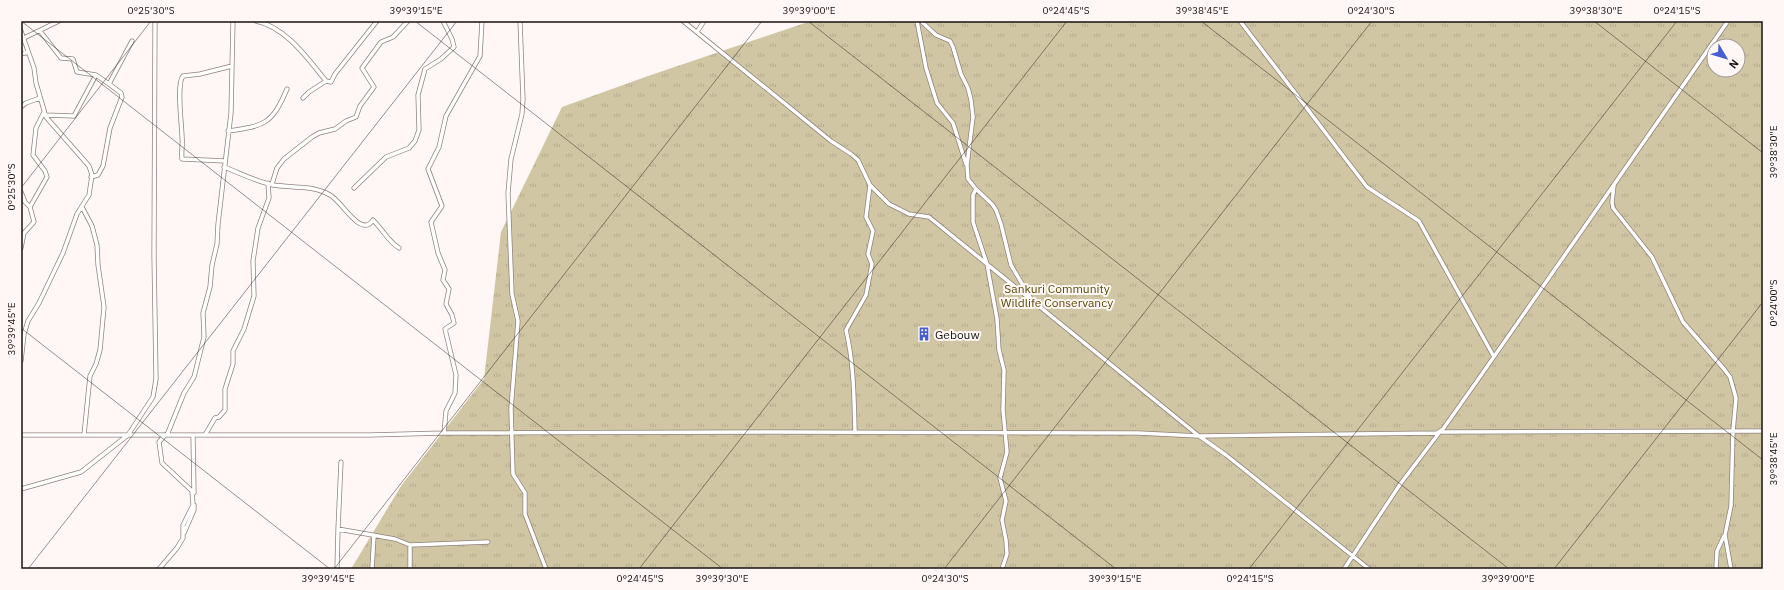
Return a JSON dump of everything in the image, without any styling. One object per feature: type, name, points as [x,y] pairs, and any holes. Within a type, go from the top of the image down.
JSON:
[{"type":"street","points":[[24,38],[60,21]]},
{"type":"street","points":[[21,489],[81,472],[128,434],[153,397],[156,379],[154,263],[155,21]]},
{"type":"street","points":[[184,534],[183,526],[193,505],[192,491],[162,463],[159,442],[166,435],[184,393],[197,370],[204,337],[203,313],[210,287],[212,265],[217,244],[232,103],[233,21]]},
{"type":"street","points":[[256,21],[268,25],[292,41],[326,81]]},
{"type":"street","points":[[268,25],[271,21]]},
{"type":"street","points":[[303,98],[309,92],[326,81],[329,83],[332,80],[377,21]]},
{"type":"street","points":[[272,184],[280,164],[292,152],[320,133],[331,130],[356,117],[360,106],[374,87],[362,68],[381,42],[393,37],[408,21]]},
{"type":"street","points":[[354,188],[386,157],[409,148],[415,141],[419,130],[418,95],[425,69],[441,59],[454,47],[452,39],[443,21]]},
{"type":"street","points":[[444,433],[446,411],[455,393],[456,375],[445,329],[454,323],[452,315],[446,304],[449,289],[443,280],[445,270],[438,253],[431,222],[442,206],[428,169],[439,147],[446,116],[480,56],[482,21]]},
{"type":"street","points":[[520,21],[523,99],[522,114],[512,159],[508,193],[512,294],[518,321],[511,409],[513,433],[513,474],[525,493],[525,514],[546,569]]},
{"type":"street","points":[[683,21],[831,141],[858,160],[870,185],[896,209],[908,214],[929,217],[1199,436],[1226,455],[1369,569]]},
{"type":"street","points":[[697,32],[704,21]]},
{"type":"street","points":[[917,21],[926,68],[937,103],[953,123],[967,165]]},
{"type":"street","points":[[921,21],[932,32],[951,43],[961,74],[968,88],[973,117],[967,165],[968,178],[976,189],[992,204],[996,210],[1011,265],[1031,300]]},
{"type":"street","points":[[1240,21],[1367,187],[1418,221],[1494,357]]},
{"type":"street","points":[[1344,569],[1354,557],[1401,483],[1494,357],[1728,21]]},
{"type":"street","points":[[21,31],[34,68],[40,98],[48,120],[90,166],[92,178],[91,188],[72,226],[61,257],[39,303],[28,321],[23,334],[21,361]]},
{"type":"street","points":[[40,31],[62,58],[73,59],[77,72],[96,75],[121,93],[122,97],[110,128],[103,166],[98,175],[92,178]]},
{"type":"street","points":[[109,84],[132,41]]},
{"type":"street","points":[[21,54],[28,52]]},
{"type":"street","points":[[225,162],[182,159],[180,102],[181,81],[183,76],[200,74],[232,66]]},
{"type":"street","points":[[45,113],[74,116],[96,75]]},
{"type":"street","points":[[228,131],[261,125],[277,112],[287,89]]},
{"type":"street","points":[[21,107],[26,103],[40,98]]},
{"type":"street","points":[[30,207],[47,177],[45,171],[33,155],[36,128],[45,113]]},
{"type":"street","points":[[224,167],[272,184],[316,188],[324,191],[335,197],[359,224],[364,226],[370,224],[373,220],[384,231],[390,242],[400,248]]},
{"type":"street","points":[[205,435],[215,418],[219,417],[225,410],[225,388],[233,364],[233,351],[248,320],[254,296],[253,261],[259,224],[268,201],[268,183]]},
{"type":"street","points":[[1614,184],[1612,202],[1613,208],[1652,257],[1683,322],[1730,377],[1736,398],[1733,431],[1731,506],[1725,535],[1717,552],[1716,569]]},
{"type":"street","points":[[855,432],[852,369],[846,330],[866,295],[872,264],[868,254],[873,231],[866,217],[870,185]]},
{"type":"street","points":[[976,189],[973,195],[973,222],[987,264],[997,319],[999,350],[1004,370],[1003,410],[1007,452],[1000,478],[1006,501],[1002,520],[1007,554],[1002,569]]},
{"type":"street","points":[[21,192],[25,202],[30,207],[34,222],[26,228],[21,248]]},
{"type":"street","points":[[82,207],[92,226],[97,245],[98,265],[104,307],[100,350],[96,364],[90,376],[84,435]]},
{"type":"street","points":[[21,435],[368,435],[444,433],[855,432],[1138,433],[1199,436],[1439,432],[1763,431]]},
{"type":"street","points":[[159,569],[181,543],[194,510],[193,435]]},
{"type":"street","points":[[337,569],[341,462]]},
{"type":"street","points":[[338,529],[395,539],[410,545],[488,542]]},
{"type":"street","points":[[372,569],[374,535]]},
{"type":"street","points":[[1725,535],[1731,569]]},
{"type":"street","points":[[410,545],[410,569]]},
{"type":"green space","name":"Sankuri Community Wildlife Conservancy","points":[[811,21],[1763,21],[1763,569],[351,569],[401,486],[484,379],[501,232],[562,107],[648,76]]},
{"type":"place","name":"Gebouw","points":[[924,334]]}]
